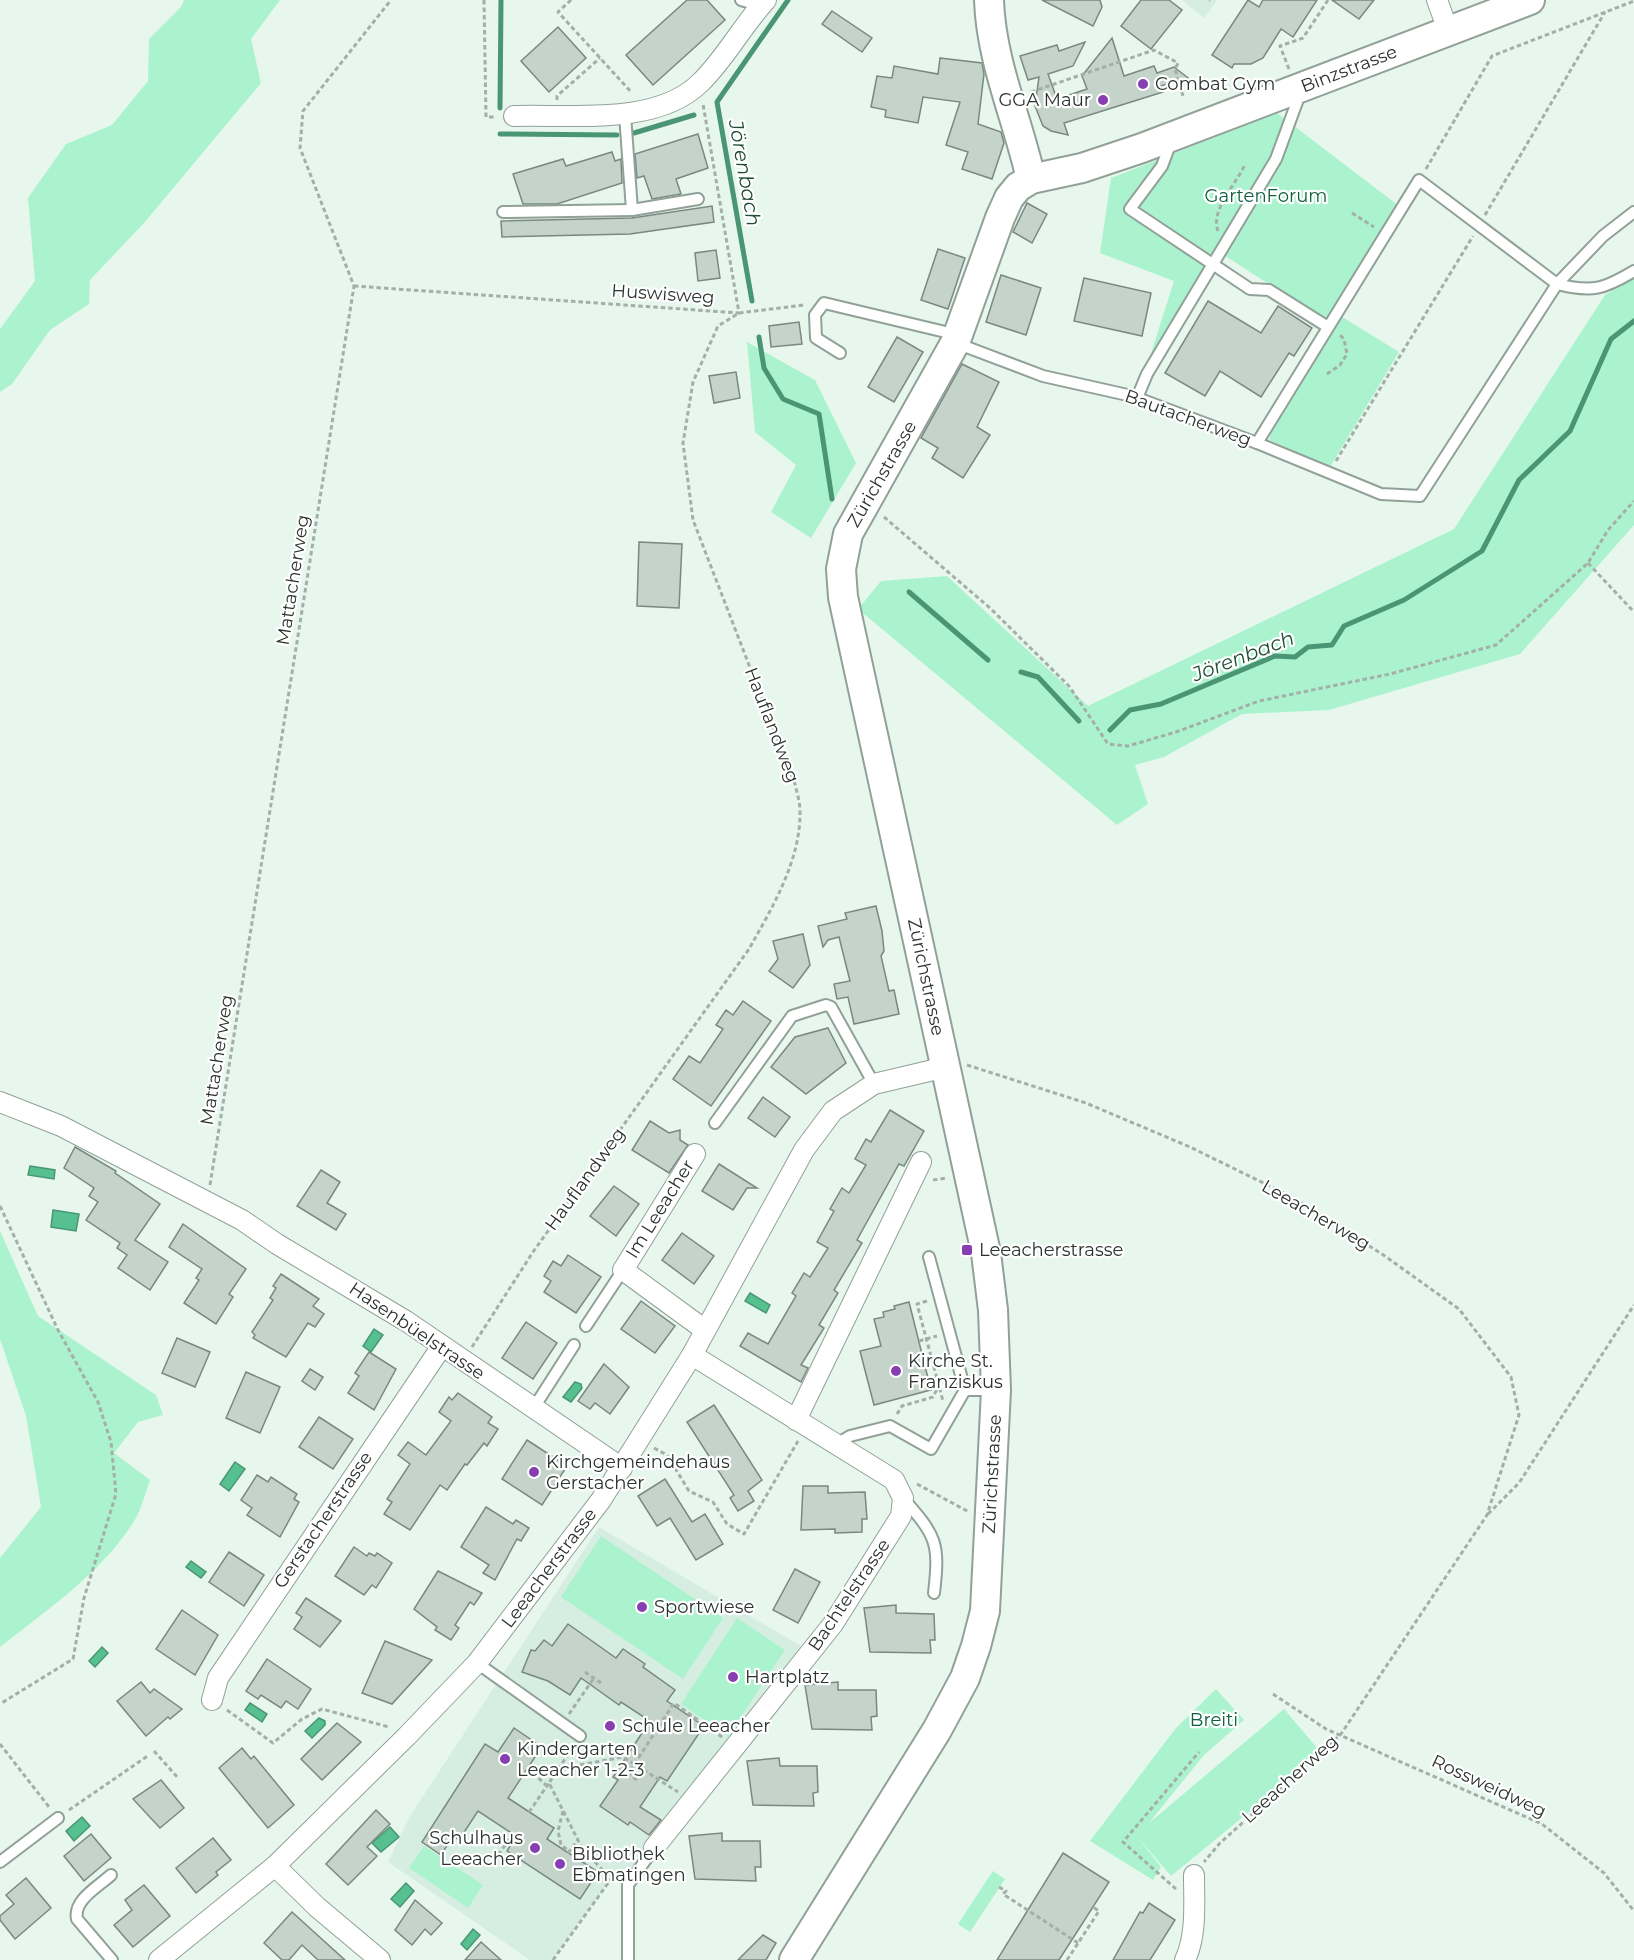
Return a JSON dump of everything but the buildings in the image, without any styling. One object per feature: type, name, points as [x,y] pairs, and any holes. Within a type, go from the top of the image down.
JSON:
[{"type":"main road","points":[[989,0],[993,36],[1031,180]]},
{"type":"main road","name":"Binzstrasse","points":[[1031,180],[1082,168],[1173,136],[1293,83],[1530,0]]},
{"type":"main road","name":"Zürichstrasse","points":[[794,1960],[937,1730],[965,1678],[985,1611],[996,1390],[993,1310],[986,1253],[843,597],[841,569],[848,534],[957,339],[1009,198],[1018,187],[1031,180]]},
{"type":"street","points":[[1437,0],[1448,30]]},
{"type":"street","points":[[514,116],[625,115],[649,110],[683,95],[699,84],[763,3]]},
{"type":"street","name":"Leeacherstrasse","points":[[159,1960],[275,1866],[407,1736],[477,1663],[601,1500],[622,1468],[692,1355],[804,1150],[833,1111],[874,1084],[946,1067]]},
{"type":"street","name":"Hasenbüelstrasse","points":[[0,1102],[61,1126],[208,1200],[442,1346],[622,1468]]},
{"type":"street","name":"Im Leeacher","points":[[695,1154],[623,1270],[705,1330]]},
{"type":"street","points":[[802,1424],[921,1162]]},
{"type":"street","name":"Gerstacherstrasse","points":[[212,1700],[218,1678],[442,1346]]},
{"type":"street","points":[[692,1355],[894,1479],[903,1498]]},
{"type":"street","name":"Bachtelstrasse","points":[[654,1848],[833,1624],[901,1516],[903,1498]]},
{"type":"street","points":[[275,1866],[317,1907],[380,1960]]},
{"type":"street","points":[[1185,1960],[1190,1950],[1194,1875]]},
{"type":"lane","points":[[741,0],[763,3]]},
{"type":"lane","points":[[1137,398],[1147,374],[1276,159],[1297,102],[1293,83]]},
{"type":"lane","points":[[625,115],[632,210]]},
{"type":"lane","points":[[1173,136],[1162,166],[1130,209],[1250,289],[1269,290],[1328,327]]},
{"type":"lane","points":[[1257,443],[1419,180],[1557,284],[1582,290],[1608,287],[1634,271]]},
{"type":"lane","points":[[503,212],[632,210],[698,199]]},
{"type":"lane","points":[[1557,284],[1603,236],[1634,212]]},
{"type":"lane","name":"Bautacherweg","points":[[957,339],[1037,374],[1137,398],[1257,443],[1381,494],[1420,496],[1557,284]]},
{"type":"lane","points":[[840,352],[816,338],[815,315],[824,303],[957,339]]},
{"type":"lane","points":[[715,1124],[792,1016],[826,1005],[831,1006],[874,1084]]},
{"type":"lane","points":[[837,1444],[850,1436],[890,1426],[932,1449],[965,1390],[929,1257]]},
{"type":"lane","points":[[586,1326],[623,1270]]},
{"type":"lane","points":[[533,1409],[574,1345]]},
{"type":"lane","points":[[965,1390],[996,1390]]},
{"type":"lane","points":[[903,1498],[930,1528],[938,1559],[934,1593]]},
{"type":"lane","points":[[477,1663],[580,1736]]},
{"type":"lane","points":[[0,1862],[58,1818]]},
{"type":"lane","points":[[628,1960],[628,1885],[654,1848]]},
{"type":"lane","points":[[111,1875],[78,1904],[75,1911],[77,1919],[112,1960]]},
{"type":"path","points":[[354,286],[300,148],[303,111],[391,0]]},
{"type":"path","points":[[484,0],[486,117],[514,116]]},
{"type":"path","points":[[571,0],[558,12],[649,110]]},
{"type":"path","points":[[1293,83],[1280,46],[1303,38],[1328,0]]},
{"type":"path","points":[[1419,180],[1492,56],[1634,1]]},
{"type":"path","points":[[1329,473],[1605,12]]},
{"type":"path","points":[[1009,100],[1154,50],[1178,63],[1175,69],[1183,96]]},
{"type":"path","points":[[558,114],[557,96],[600,58]]},
{"type":"path","name":"Huswisweg","points":[[354,286],[739,313],[699,84]]},
{"type":"path","points":[[1226,241],[1219,233],[1216,213],[1239,180],[1245,164]]},
{"type":"path","name":"Mattacherweg","points":[[208,1200],[354,286]]},
{"type":"path","points":[[739,313],[824,303]]},
{"type":"path","name":"Hauflandweg","points":[[463,1362],[533,1252],[749,949],[777,898],[796,844],[800,812],[795,784],[693,520],[683,443],[697,373],[718,326],[739,313]]},
{"type":"path","points":[[1327,374],[1340,365],[1347,354],[1344,339],[1328,327]]},
{"type":"path","points":[[866,502],[990,608],[1069,686],[1108,744],[1128,746],[1176,732],[1259,701],[1390,674],[1496,645],[1588,563],[1608,530],[1634,501]]},
{"type":"path","points":[[1588,563],[1634,612]]},
{"type":"path","name":"Leeacherweg","points":[[946,1067],[968,1065],[1086,1103],[1190,1147],[1290,1196],[1382,1254],[1459,1309],[1511,1377],[1519,1416],[1487,1515]]},
{"type":"path","points":[[951,1177],[952,1186]]},
{"type":"path","points":[[0,1206],[58,1330],[98,1402],[111,1442],[116,1494],[84,1598],[73,1659],[0,1704]]},
{"type":"path","points":[[940,1298],[917,1304],[949,1421]]},
{"type":"path","name":"Leeacherweg","points":[[1194,1875],[1220,1843],[1341,1734],[1487,1515],[1519,1483],[1634,1305]]},
{"type":"path","points":[[890,1426],[902,1406],[933,1397],[939,1385]]},
{"type":"path","points":[[638,1439],[667,1455],[688,1491],[714,1502],[727,1524],[744,1534],[802,1424]]},
{"type":"path","points":[[894,1479],[919,1484],[974,1515],[974,1504]]},
{"type":"path","points":[[585,1672],[601,1683]]},
{"type":"path","points":[[562,1725],[594,1678]]},
{"type":"path","name":"Rossweidweg","points":[[1273,1694],[1326,1729],[1542,1824],[1604,1873],[1634,1911]]},
{"type":"path","points":[[212,1700],[273,1743],[302,1719],[322,1709],[391,1727],[407,1736]]},
{"type":"path","points":[[637,1780],[628,1774],[674,1703],[735,1747]]},
{"type":"path","points":[[529,1812],[580,1736]]},
{"type":"path","points":[[0,1743],[58,1818],[149,1755]]},
{"type":"path","points":[[154,1751],[179,1779]]},
{"type":"path","points":[[1194,1895],[1176,1889],[1123,1842],[1199,1752]]},
{"type":"path","points":[[558,1769],[623,1757],[692,1800]]},
{"type":"path","points":[[533,1773],[548,1784],[582,1848],[611,1879],[553,1960]]},
{"type":"path","points":[[563,1811],[558,1831],[561,1845],[568,1852],[578,1839]]},
{"type":"path","points":[[494,1861],[509,1844],[513,1834]]},
{"type":"path","points":[[999,1887],[1005,1892],[1004,1894],[1078,1943]]},
{"type":"path","points":[[1067,1960],[1099,1911],[1093,1907]]},
{"type":"shaded area","points":[[1182,0],[1217,0],[1204,18]]},
{"type":"shaded area","points":[[30,1166],[55,1170],[54,1179],[28,1175]]},
{"type":"shaded area","points":[[53,1210],[79,1214],[76,1231],[51,1227]]},
{"type":"shaded area","points":[[750,1293],[770,1305],[766,1313],[745,1301]]},
{"type":"shaded area","points":[[374,1329],[383,1335],[371,1352],[363,1346]]},
{"type":"shaded area","points":[[575,1382],[581,1384],[582,1388],[571,1402],[563,1397]]},
{"type":"shaded area","points":[[235,1462],[245,1469],[229,1491],[220,1484]]},
{"type":"shaded area","name":"Schule Leeacher","points":[[599,1527],[811,1652],[628,1885],[611,1879],[552,1960],[530,1960],[388,1862],[410,1816]]},
{"type":"shaded area","points":[[191,1561],[206,1572],[201,1578],[186,1567]]},
{"type":"shaded area","points":[[102,1647],[108,1653],[95,1667],[89,1661]]},
{"type":"shaded area","points":[[250,1703],[267,1714],[262,1722],[245,1710]]},
{"type":"shaded area","points":[[319,1718],[325,1721],[325,1725],[312,1738],[305,1731]]},
{"type":"shaded area","points":[[82,1817],[90,1826],[74,1841],[66,1831]]},
{"type":"shaded area","points":[[390,1827],[399,1837],[381,1852],[372,1843]]},
{"type":"shaded area","points":[[406,1883],[414,1891],[400,1907],[391,1899]]},
{"type":"shaded area","points":[[473,1929],[480,1935],[467,1950],[461,1944]]},
{"type":"green space","points":[[184,0],[280,0],[251,39],[261,83],[144,223],[90,280],[89,304],[50,330],[12,384],[0,392],[0,329],[35,281],[28,198],[66,144],[112,125],[148,81],[149,39],[181,7]]},
{"type":"green space","name":"GartenForum","points":[[1277,113],[1399,206],[1334,312],[1399,352],[1330,467],[1269,440],[1272,427],[1335,327],[1216,250],[1146,369],[1174,281],[1100,253],[1111,178]]},
{"type":"green space","points":[[1634,278],[1634,525],[1520,654],[1329,710],[1242,714],[1164,757],[1135,765],[1148,804],[1117,825],[858,609],[881,581],[947,576],[1088,706],[1454,529],[1605,295]]},
{"type":"green space","points":[[747,342],[815,380],[856,463],[811,538],[771,512],[796,465],[755,432]]},
{"type":"green space","points":[[0,1231],[38,1316],[156,1395],[163,1415],[138,1422],[114,1453],[150,1480],[141,1508],[133,1523],[105,1559],[89,1575],[0,1647],[0,1558],[41,1507],[26,1416],[0,1339]]},
{"type":"green space","name":"Sportwiese","points":[[601,1536],[723,1618],[683,1679],[561,1597]]},
{"type":"green space","name":"Hartplatz","points":[[737,1618],[785,1650],[728,1736],[681,1704]]},
{"type":"green space","name":"Breiti","points":[[1216,1689],[1244,1720],[1204,1755],[1149,1823],[1284,1709],[1318,1749],[1254,1808],[1171,1876],[1137,1836],[1161,1867],[1153,1880],[1090,1841],[1176,1728]]},
{"type":"green space","points":[[424,1846],[483,1885],[468,1908],[409,1868]]},
{"type":"green space","points":[[993,1871],[1005,1879],[970,1932],[958,1924]]},
{"type":"waterway","name":"Jörenbach","points":[[500,108],[501,0]]},
{"type":"waterway","name":"Jörenbach","points":[[752,301],[717,102],[788,0]]},
{"type":"waterway","name":"Jörenbach","points":[[634,133],[694,115]]},
{"type":"waterway","name":"Jörenbach","points":[[500,134],[617,135]]},
{"type":"waterway","name":"Jörenbach","points":[[1110,730],[1130,710],[1161,704],[1275,656],[1295,657],[1308,647],[1332,645],[1344,626],[1404,600],[1482,551],[1519,480],[1570,431],[1611,339],[1634,321]]},
{"type":"waterway","name":"Jörenbach","points":[[759,337],[764,368],[783,399],[819,414],[832,499]]},
{"type":"waterway","name":"Jörenbach","points":[[909,592],[988,660]]},
{"type":"waterway","name":"Jörenbach","points":[[1021,672],[1038,677],[1079,721]]},
{"type":"place","name":"Combat Gym","points":[[1143,84]]},
{"type":"place","name":"GGA Maur","points":[[1103,100]]},
{"type":"place","name":"Leeacherstrasse","points":[[967,1250]]},
{"type":"place","name":"Kirche St. Franziskus","points":[[896,1371]]},
{"type":"place","name":"Kirchgemeindehaus Gerstacher","points":[[534,1472]]},
{"type":"place","name":"Sportwiese","points":[[642,1607]]},
{"type":"place","name":"Hartplatz","points":[[733,1677]]},
{"type":"place","name":"Schule Leeacher","points":[[610,1726]]},
{"type":"place","name":"Kindergarten Leeacher 1-2-3","points":[[505,1759]]},
{"type":"place","name":"Schulhaus Leeacher","points":[[535,1848]]},
{"type":"place","name":"Bibliothek Ebmatingen","points":[[560,1864]]}]
